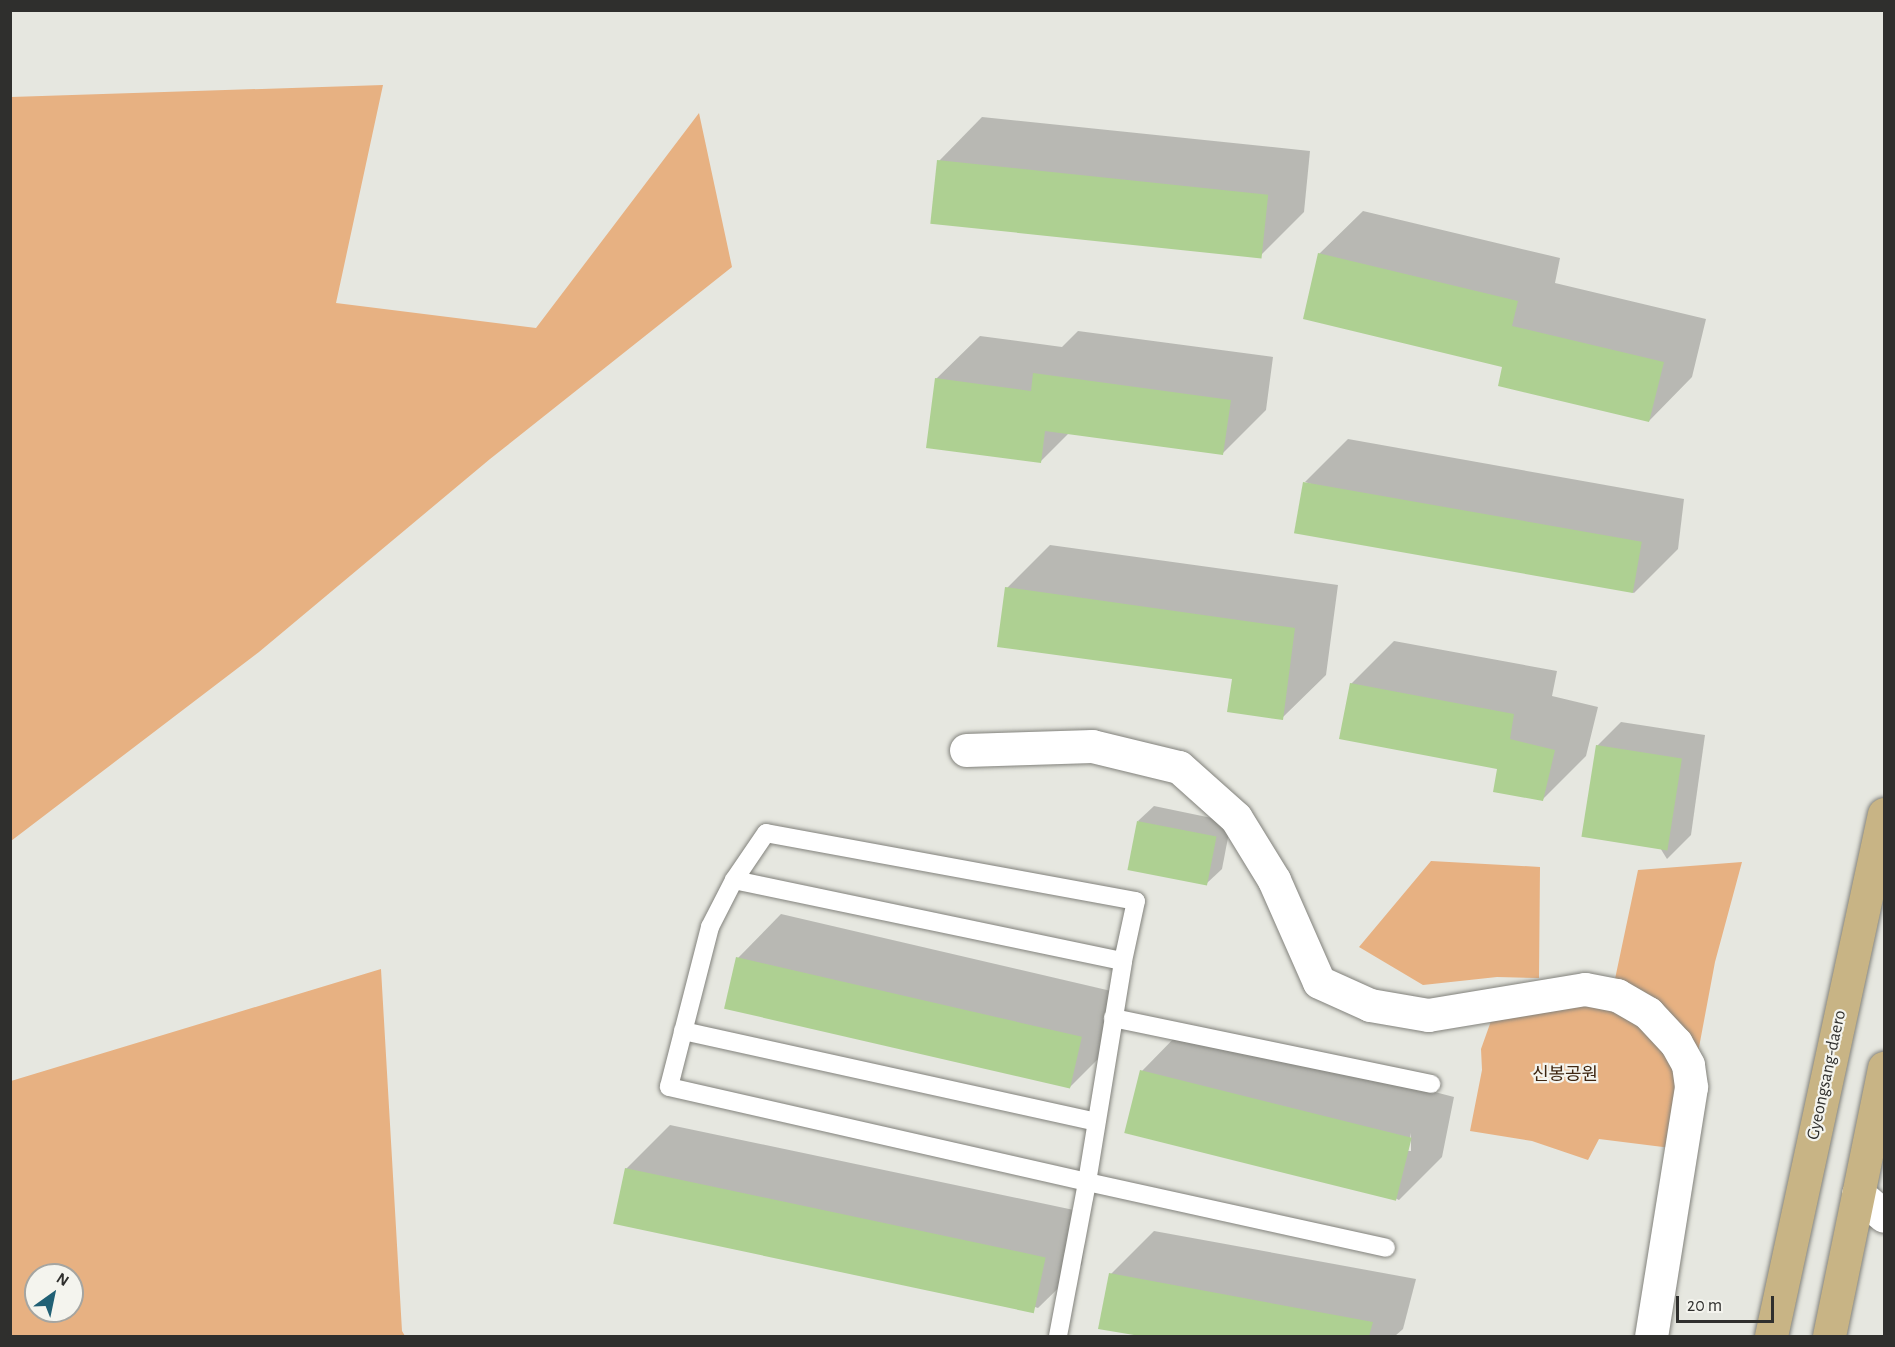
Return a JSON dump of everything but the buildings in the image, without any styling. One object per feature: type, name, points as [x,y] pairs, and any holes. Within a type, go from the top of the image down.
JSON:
[{"type":"main road","name":"Gyeongsang-daero","points":[[1771,1336],[1884,814]]},
{"type":"main road","points":[[1829,1336],[1884,1068]]},
{"type":"street","points":[[966,750],[1092,746],[1179,767],[1236,818],[1274,880],[1319,982],[1370,1005],[1428,1015],[1585,989],[1617,995],[1648,1013],[1676,1043],[1688,1065],[1691,1087],[1651,1336]]},
{"type":"street","points":[[1858,1194],[1884,1216]]},
{"type":"lane","points":[[1058,1336],[1087,1182],[1123,961],[1136,901],[766,833],[734,880],[710,927],[669,1087],[1087,1182],[1386,1248]]},
{"type":"lane","points":[[734,880],[1123,961]]},
{"type":"lane","points":[[1113,1018],[1431,1084]]},
{"type":"lane","points":[[682,1032],[1096,1122]]},
{"type":"green space","points":[[383,85],[336,303],[536,328],[699,113],[732,267],[490,459],[259,652],[11,841],[11,97]]},
{"type":"green space","points":[[1431,861],[1540,867],[1539,978],[1497,977],[1423,985],[1359,947]]},
{"type":"green space","points":[[1742,862],[1715,962],[1697,1058],[1615,979],[1638,870]]},
{"type":"green space","points":[[381,969],[402,1331],[405,1336],[11,1336],[11,1081]]},
{"type":"green space","name":"신봉공원","points":[[1572,999],[1635,1018],[1677,1066],[1671,1148],[1599,1139],[1588,1160],[1532,1141],[1470,1131],[1482,1070],[1481,1049],[1491,1021]]}]
